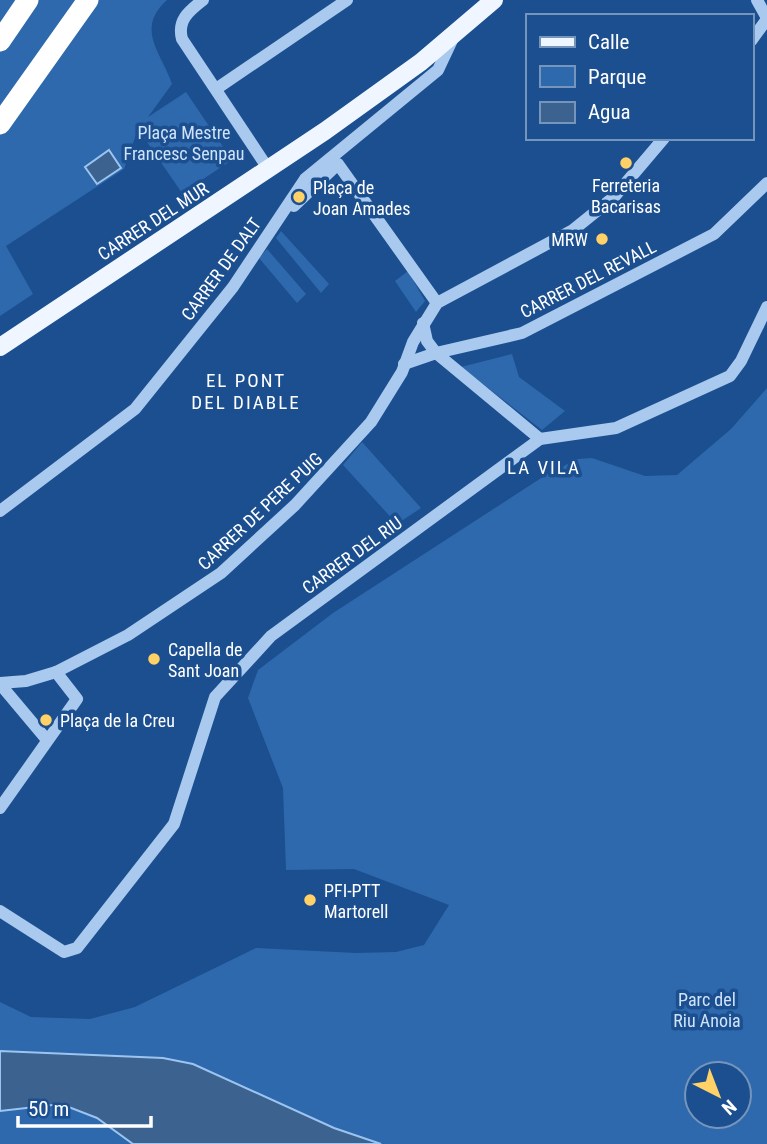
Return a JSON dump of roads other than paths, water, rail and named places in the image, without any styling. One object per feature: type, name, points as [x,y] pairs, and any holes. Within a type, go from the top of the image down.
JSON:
[{"type":"highway","points":[[0,41],[29,0]]},
{"type":"highway","points":[[0,124],[88,0]]},
{"type":"main road","name":"CARRER DEL MUR","points":[[0,347],[269,170],[385,89],[454,36],[494,0]]},
{"type":"street","points":[[203,0],[183,18],[179,29],[182,39],[269,170]]},
{"type":"street","points":[[215,89],[347,0]]},
{"type":"street","points":[[753,38],[767,19],[757,0]]},
{"type":"street","name":"CARRER DE DALT","points":[[0,511],[135,409],[233,287],[305,178],[438,70],[454,36]]},
{"type":"street","points":[[274,226],[338,164],[437,303],[573,230],[614,197],[662,140]]},
{"type":"street","name":"CARRER DEL REVALL","points":[[404,364],[436,353],[522,333],[714,234],[767,183]]},
{"type":"street","name":"CARRER DE PERE PUIG","points":[[0,683],[26,681],[56,672],[128,635],[221,573],[338,461],[371,422],[404,364],[423,323],[437,303]]},
{"type":"street","name":"CARRER DEL RIU","points":[[0,911],[64,952],[77,948],[174,824],[215,698],[271,636],[540,439],[616,428],[730,376],[741,361],[767,307]]},
{"type":"street","points":[[423,323],[427,341],[436,353],[540,439]]},
{"type":"street","points":[[0,808],[77,699],[56,672]]},
{"type":"street","points":[[0,683],[47,740]]},
{"type":"water","points":[[109,150],[121,168],[97,184],[85,167]]},
{"type":"water","points":[[0,1051],[163,1058],[193,1064],[334,1128],[381,1144],[133,1144],[97,1118],[61,1104],[0,1111]]},
{"type":"place","name":"Ferreteria Bacarisas","points":[[626,163]]},
{"type":"place","name":"Plaça de Joan Amades","points":[[299,197]]},
{"type":"place","name":"MRW","points":[[602,239]]},
{"type":"place","name":"Capella de Sant Joan","points":[[154,659]]},
{"type":"place","name":"Plaça de la Creu","points":[[46,720]]},
{"type":"place","name":"PFI-PTT Martorell","points":[[310,900]]},
{"type":"district","name":"EL PONT DEL DIABLE","points":[[246,391]]},
{"type":"district","name":"LA VILA","points":[[544,467]]},
{"type":"park label","name":"Plaça Mestre Francesc Senpau","points":[[184,142]]},
{"type":"park label","name":"Parc del Riu Anoia","points":[[707,1009]]}]
